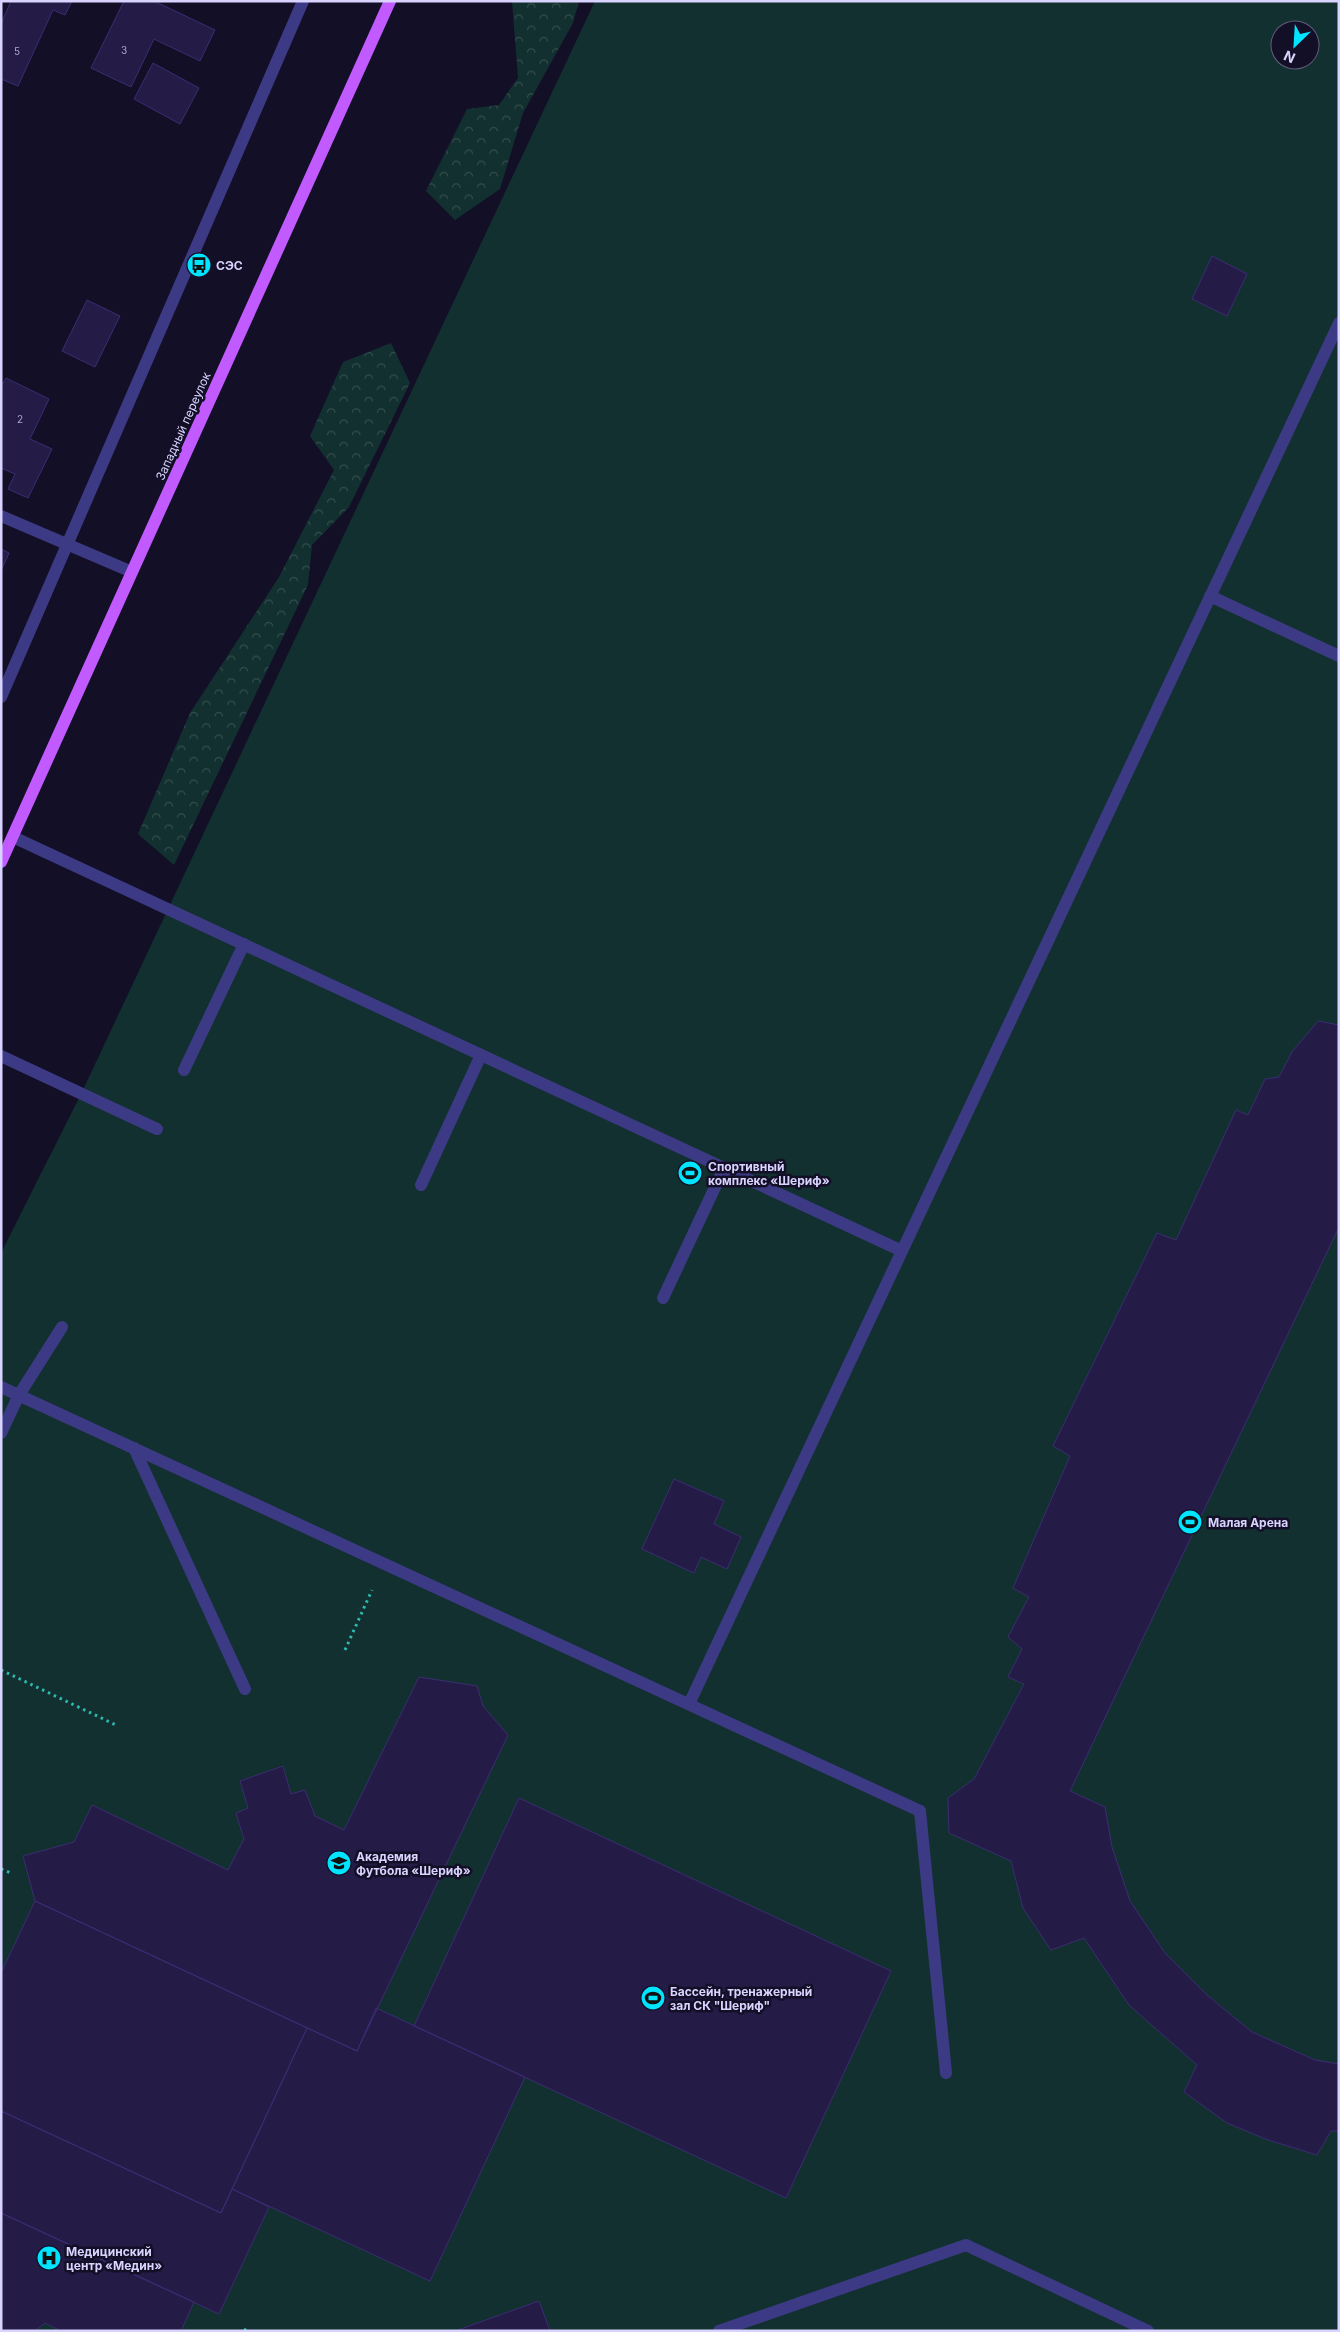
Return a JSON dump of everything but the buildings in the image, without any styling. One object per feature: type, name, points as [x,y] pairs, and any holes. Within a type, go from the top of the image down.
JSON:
[{"type":"main road","name":"Западный переулок","points":[[1,862],[390,1]]},
{"type":"street","points":[[1,698],[70,544],[303,1]]},
{"type":"street","points":[[689,1704],[1339,323]]},
{"type":"street","points":[[1,516],[132,572]]},
{"type":"street","points":[[1210,596],[1339,656]]},
{"type":"street","points":[[13,837],[902,1251]]},
{"type":"street","points":[[184,1070],[244,944]]},
{"type":"street","points":[[421,1185],[481,1055]]},
{"type":"street","points":[[1,1056],[157,1129]]},
{"type":"street","points":[[663,1298],[724,1168]]},
{"type":"street","points":[[1,1433],[19,1395],[62,1327]]},
{"type":"street","points":[[1,1387],[920,1811],[946,2073]]},
{"type":"street","points":[[134,1448],[245,1689]]},
{"type":"street","points":[[718,2331],[966,2245],[1148,2331]]},
{"type":"path","points":[[345,1650],[373,1590]]},
{"type":"path","points":[[1,1670],[116,1724]]},
{"type":"path","points":[[1,1869],[11,1873]]},
{"type":"green space","points":[[512,1],[579,1],[573,23],[523,113],[500,189],[455,220],[426,191],[467,109],[499,105],[518,78]]},
{"type":"green space","name":"Спортивный комплекс «Шериф»","points":[[595,1],[1339,1],[1339,2331],[1,2331],[1,1253],[81,1094]]},
{"type":"green space","points":[[391,343],[410,383],[349,507],[312,545],[308,585],[174,865],[138,834],[190,713],[279,577],[334,470],[310,436],[343,362]]},
{"type":"place","name":"СЭС","points":[[199,265]]},
{"type":"place","name":"Спортивный комплекс «Шериф»","points":[[690,1173]]},
{"type":"place","name":"Малая Арена","points":[[1190,1522]]},
{"type":"place","name":"Академия Футбола «Шериф»","points":[[339,1863]]},
{"type":"place","name":"Бассейн, тренажерный зал СК \"Шериф\"","points":[[653,1998]]},
{"type":"place","name":"Медицинский центр «Медин»","points":[[49,2258]]}]
